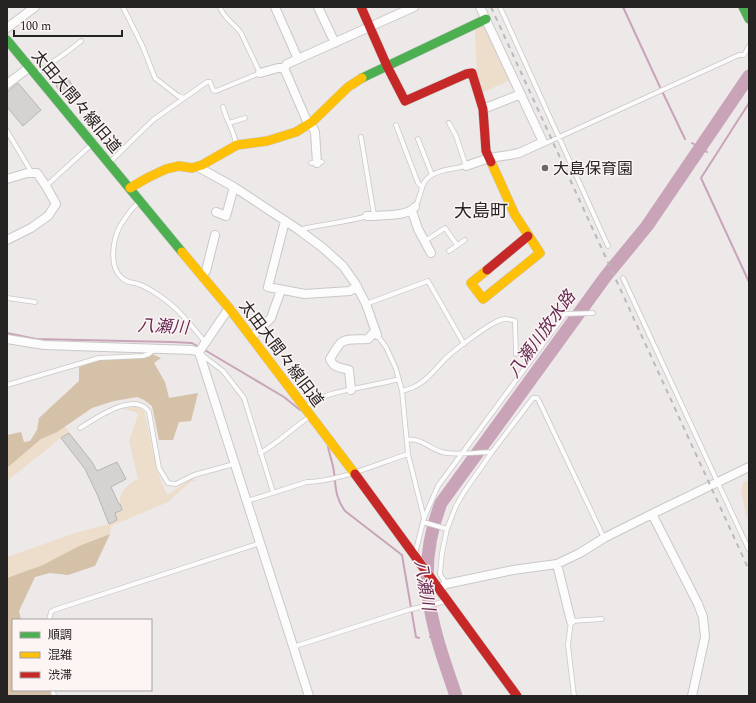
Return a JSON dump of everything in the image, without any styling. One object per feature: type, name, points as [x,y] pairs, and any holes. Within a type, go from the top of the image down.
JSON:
[{"type":"street","points":[[7,28],[35,7]]},
{"type":"street","points":[[275,7],[298,59]]},
{"type":"street","points":[[318,7],[335,43]]},
{"type":"street","points":[[361,7],[387,66],[405,101],[472,73],[483,109],[485,143],[489,158],[515,214],[540,253],[483,299],[471,283],[528,236]]},
{"type":"street","points":[[260,73],[278,68],[284,68],[287,64],[414,7]]},
{"type":"street","points":[[466,166],[489,158],[509,156],[519,153],[543,142],[480,7]]},
{"type":"street","points":[[743,7],[749,19]]},
{"type":"street","points":[[198,167],[236,145],[263,142],[294,133],[310,124],[348,87],[387,66],[486,19]]},
{"type":"street","name":"太田大間々線旧道","points":[[7,40],[229,308],[306,406],[416,556],[441,586],[447,600],[517,696]]},
{"type":"street","points":[[284,68],[306,119],[315,132],[317,163]]},
{"type":"street","points":[[7,84],[32,71]]},
{"type":"street","points":[[483,109],[521,94]]},
{"type":"street","points":[[130,188],[172,167],[182,165],[198,167],[234,186],[323,248],[343,266],[357,286],[366,304],[376,333],[368,339],[343,340],[339,343],[330,359],[332,365],[349,370],[351,390]]},
{"type":"street","points":[[7,179],[27,173],[37,173],[56,204],[48,216],[31,228],[7,240]]},
{"type":"street","points":[[216,212],[226,216],[234,186]]},
{"type":"street","points":[[371,216],[405,213],[414,209],[418,230],[430,252]]},
{"type":"street","points":[[285,221],[268,287],[305,294],[350,291],[357,286]]},
{"type":"street","points":[[202,275],[206,271],[215,235]]},
{"type":"street","points":[[252,337],[271,318],[281,290]]},
{"type":"street","points":[[229,308],[204,343],[199,353],[309,696]]},
{"type":"street","points":[[7,339],[44,346],[155,348],[192,350],[199,353]]},
{"type":"street","points":[[441,586],[513,570],[557,564],[580,553],[604,538],[717,481],[749,467]]},
{"type":"street","points":[[652,514],[695,598],[703,617],[705,637],[692,696]]},
{"type":"street","points":[[557,564],[571,621]]},
{"type":"lane","points":[[123,7],[142,45],[155,78],[178,96],[184,98]]},
{"type":"lane","points":[[109,163],[152,120],[207,82],[210,82],[213,90],[216,91],[260,73],[241,33],[237,27],[224,16],[220,7]]},
{"type":"lane","points":[[500,7],[608,246]]},
{"type":"lane","points":[[32,71],[44,67],[67,53],[81,41]]},
{"type":"lane","points":[[544,144],[744,55],[749,46]]},
{"type":"lane","points":[[223,107],[236,145]]},
{"type":"lane","points":[[229,124],[245,118]]},
{"type":"lane","points":[[414,209],[427,178],[432,175],[466,166],[456,136],[449,123]]},
{"type":"lane","points":[[396,125],[418,183],[422,188]]},
{"type":"lane","points":[[7,131],[32,173]]},
{"type":"lane","points":[[298,230],[317,225],[371,216],[361,137]]},
{"type":"lane","points":[[418,139],[432,175]]},
{"type":"lane","points":[[46,186],[93,144]]},
{"type":"lane","points":[[140,201],[120,226],[114,242],[113,261],[116,269],[122,279],[130,283],[139,284],[177,308],[204,343]]},
{"type":"lane","points":[[424,241],[445,228],[457,245]]},
{"type":"lane","points":[[449,251],[466,240]]},
{"type":"lane","points":[[623,278],[749,550]]},
{"type":"lane","points":[[366,304],[428,281],[464,344]]},
{"type":"lane","points":[[7,298],[35,302]]},
{"type":"lane","points":[[416,556],[424,521],[438,486],[565,314],[593,313]]},
{"type":"lane","points":[[402,391],[412,389],[423,382],[447,357],[494,322],[508,319],[515,321],[516,354]]},
{"type":"lane","points":[[376,333],[386,347],[399,379],[402,391],[408,454],[424,521]]},
{"type":"lane","points":[[7,385],[98,358],[113,356],[143,356],[149,354],[155,348]]},
{"type":"lane","points":[[199,353],[223,371],[244,398],[273,492]]},
{"type":"lane","points":[[306,406],[318,399],[332,394],[399,379]]},
{"type":"lane","points":[[441,586],[440,567],[446,528],[464,492],[490,452],[533,398],[537,398],[539,401],[604,538]]},
{"type":"lane","points":[[80,428],[116,408],[136,403],[146,408],[148,412],[159,468],[168,483],[176,484],[194,475],[234,464]]},
{"type":"lane","points":[[260,453],[281,440],[301,422],[312,416]]},
{"type":"lane","points":[[407,440],[411,439],[421,442],[443,452],[490,452]]},
{"type":"lane","points":[[247,500],[307,482],[330,479],[408,454]]},
{"type":"lane","points":[[424,521],[446,528]]},
{"type":"lane","points":[[50,619],[51,612],[54,610],[260,543]]},
{"type":"lane","points":[[294,647],[408,610],[438,604],[447,600]]},
{"type":"lane","points":[[574,696],[568,645],[571,621],[602,618]]},
{"type":"shaded area","points":[[482,25],[486,26],[510,80],[482,93],[477,78],[475,29]]},
{"type":"shaded area","points":[[152,354],[161,358],[154,363],[165,382],[169,398],[198,393],[191,421],[179,422],[173,440],[159,440],[152,406],[137,397],[114,401],[92,408],[57,432],[41,439],[7,468],[7,435],[21,432],[24,442],[30,441],[37,430],[39,418],[79,381],[79,367],[99,360]]},
{"type":"shaded area","points":[[137,407],[144,411],[157,471],[167,495],[192,479],[196,480],[189,483],[168,502],[111,526],[110,534],[79,546],[43,565],[7,578],[7,557],[75,533],[109,524],[117,520],[115,513],[122,510],[120,502],[121,494],[129,485],[138,479],[129,441],[138,415],[136,412],[123,409]]},
{"type":"shaded area","points":[[65,426],[69,433],[7,481],[7,468],[41,439]]},
{"type":"shaded area","points":[[749,480],[749,519],[747,519],[741,491],[743,482]]},
{"type":"shaded area","points":[[110,534],[95,566],[68,575],[50,573],[35,577],[19,611],[21,619],[12,619],[12,691],[50,691],[51,696],[7,696],[7,578],[43,565],[79,546]]},
{"type":"building","points":[[67,77],[75,89],[65,97],[56,86]]},
{"type":"building","points":[[18,83],[41,110],[23,126],[7,107],[7,92]]},
{"type":"building","points":[[69,433],[92,462],[97,471],[117,462],[126,479],[111,487],[122,510],[115,513],[117,520],[109,524],[85,469],[61,438]]},
{"type":"waterway","points":[[623,7],[660,87]]},
{"type":"waterway","name":"八瀬川放水路","points":[[456,696],[433,623],[427,578],[428,554],[433,529],[441,503],[606,276],[647,226],[749,76]]},
{"type":"waterway","points":[[663,93],[685,139]]},
{"type":"waterway","points":[[749,103],[701,178],[749,282]]},
{"type":"waterway","name":"八瀬川放水路","points":[[692,143],[707,152]]},
{"type":"waterway","name":"八瀬川","points":[[7,333],[36,339],[172,342],[192,343],[199,347]]},
{"type":"waterway","name":"八瀬川","points":[[203,349],[284,397],[300,410]]},
{"type":"waterway","name":"八瀬川","points":[[328,447],[334,469],[338,497],[345,511],[402,555],[416,637],[419,638]]},
{"type":"waterway","name":"八瀬川","points":[[430,637],[436,636]]},
{"type":"railway","points":[[491,7],[749,570]]},
{"type":"traffic: fast","points":[[743,7],[749,19]]},
{"type":"traffic: fast","points":[[362,78],[486,19]]},
{"type":"traffic: fast","points":[[7,40],[182,252]]},
{"type":"traffic: slow","points":[[130,188],[166,169],[179,166],[192,168],[202,165],[237,145],[267,141],[296,132],[312,122],[348,87],[362,78]]},
{"type":"traffic: slow","points":[[487,270],[471,283],[483,299],[540,253],[515,215],[491,162]]},
{"type":"traffic: slow","points":[[182,252],[229,308],[355,474]]},
{"type":"traffic: jam","points":[[361,7],[387,66],[405,101],[466,74],[472,73],[483,109],[486,151],[491,162]]},
{"type":"traffic: jam","points":[[487,270],[528,236]]},
{"type":"traffic: jam","points":[[355,474],[517,696]]},
{"type":"place","name":"大島保育園","points":[[545,168]]},
{"type":"district","name":"大島町","points":[[481,211]]}]
